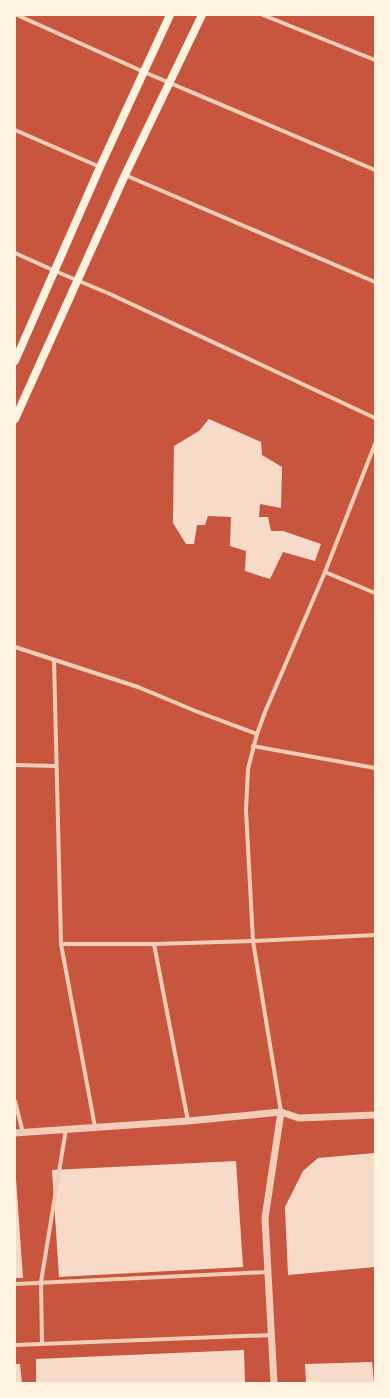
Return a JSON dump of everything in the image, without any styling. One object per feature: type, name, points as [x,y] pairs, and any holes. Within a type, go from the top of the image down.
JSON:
[{"type":"main road","points":[[15,361],[100,167],[170,15]]},
{"type":"main road","points":[[15,419],[125,175],[171,83],[202,15]]},
{"type":"street","points":[[18,15],[144,72],[375,170]]},
{"type":"street","points":[[263,15],[375,60]]},
{"type":"street","points":[[15,130],[100,167]]},
{"type":"street","points":[[125,175],[375,282]]},
{"type":"street","points":[[15,253],[110,294],[375,418]]},
{"type":"street","points":[[274,1383],[265,1218],[281,1112],[253,942],[246,810],[248,770],[257,734],[325,572],[375,444]]},
{"type":"street","points":[[325,572],[375,593]]},
{"type":"street","points":[[15,647],[138,687],[198,712],[257,734]]},
{"type":"street","points":[[54,660],[61,944],[95,1128]]},
{"type":"street","points":[[253,746],[375,768]]},
{"type":"street","points":[[15,766],[56,766]]},
{"type":"street","points":[[61,944],[253,942],[375,935]]},
{"type":"street","points":[[154,944],[188,1121]]},
{"type":"street","points":[[15,1101],[23,1133]]},
{"type":"street","points":[[15,1133],[188,1121],[281,1112],[299,1118],[375,1115]]},
{"type":"street","points":[[42,1343],[41,1282],[66,1130]]},
{"type":"street","points":[[15,1284],[268,1272]]},
{"type":"street","points":[[15,1345],[272,1335]]},
{"type":"building","points":[[209,419],[261,442],[262,455],[282,467],[281,508],[260,504],[259,517],[268,517],[271,531],[283,531],[321,544],[315,561],[283,552],[270,579],[245,571],[246,551],[230,546],[231,517],[208,516],[205,525],[197,525],[194,544],[186,544],[173,523],[174,446],[199,431]]},
{"type":"building","points":[[375,1153],[375,1267],[288,1275],[285,1207],[303,1171],[318,1158]]},
{"type":"building","points":[[236,1161],[243,1267],[59,1277],[52,1170]]},
{"type":"building","points":[[16,1179],[23,1278],[15,1278]]},
{"type":"building","points":[[244,1350],[245,1383],[36,1383],[36,1359]]},
{"type":"building","points":[[372,1362],[374,1383],[306,1383],[305,1364]]},
{"type":"building","points":[[15,1364],[20,1364],[22,1383],[15,1383]]}]
